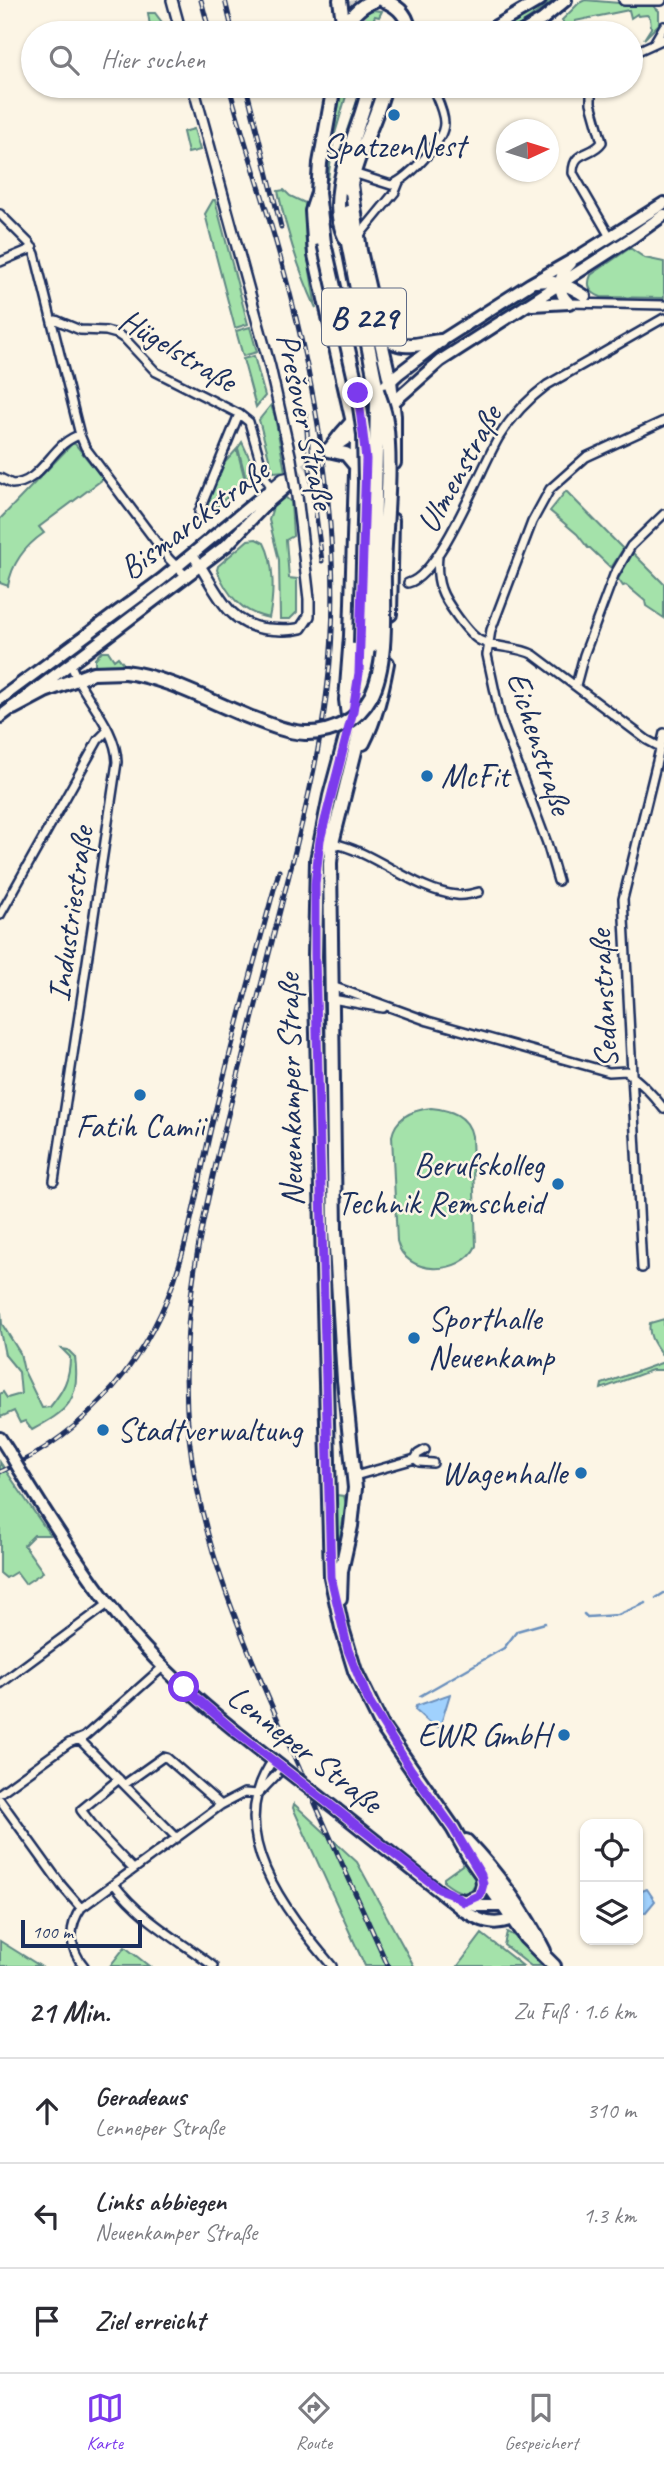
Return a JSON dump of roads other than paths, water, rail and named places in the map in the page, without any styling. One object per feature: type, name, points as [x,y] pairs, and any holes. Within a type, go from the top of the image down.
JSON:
[{"type":"main road","points":[[340,0],[343,21]]},
{"type":"main road","points":[[351,21],[363,5],[374,0]]},
{"type":"main road","points":[[504,21],[540,0]]},
{"type":"main road","points":[[540,21],[566,0]]},
{"type":"main road","points":[[389,1],[404,15],[406,21]]},
{"type":"main road","name":"B 229","points":[[332,98],[320,163],[318,193],[312,211],[315,255],[355,427],[351,636],[346,700],[349,727]]},
{"type":"main road","points":[[353,240],[341,229],[342,177],[366,98]]},
{"type":"main road","name":"B 229","points":[[352,179],[381,98]]},
{"type":"main road","name":"Neuenkamper Straße","points":[[352,179],[353,240],[377,390],[366,645],[317,860],[316,990],[331,1577],[355,1671],[369,1702],[481,1875],[508,1904]]},
{"type":"main road","name":"Neuenkamper Straße","points":[[318,193],[324,243],[358,393],[364,435],[365,482],[365,711],[332,843],[330,863],[337,1265],[344,1380],[355,1476],[355,1501],[341,1571],[340,1616]]},
{"type":"main road","points":[[355,427],[390,382],[441,341],[664,203]]},
{"type":"main road","points":[[633,237],[637,225],[648,212]]},
{"type":"main road","points":[[356,466],[346,454],[328,450],[341,433],[393,402],[430,368],[664,215]]},
{"type":"main road","points":[[609,235],[617,248]]},
{"type":"main road","name":"B 229","points":[[353,240],[378,326],[390,382],[394,462],[387,658],[382,690],[369,731],[355,758]]},
{"type":"main road","points":[[569,303],[561,294],[560,284],[564,270],[578,257]]},
{"type":"main road","points":[[583,270],[585,296]]},
{"type":"main road","points":[[530,284],[549,281],[585,296]]},
{"type":"main road","points":[[526,306],[569,303]]},
{"type":"main road","points":[[378,326],[387,337],[399,345],[412,346],[441,341]]},
{"type":"main road","points":[[13,708],[77,678],[99,672],[125,672],[151,678],[292,731],[314,733],[333,729],[352,719],[363,708],[376,684],[382,644],[388,466],[386,417],[377,390]]},
{"type":"main road","name":"Bismarckstraße","points":[[0,717],[71,665],[181,571],[192,554],[272,488],[283,479],[293,477],[235,537],[200,564],[181,571],[1,697]]},
{"type":"main road","points":[[71,665],[71,655],[85,643],[91,632]]},
{"type":"main road","points":[[316,990],[332,986]]},
{"type":"main road","points":[[316,990],[332,999]]},
{"type":"main road","name":"Lenneper Straße","points":[[0,1438],[108,1604],[164,1666],[213,1713],[464,1911],[481,1921],[500,1923],[517,1916]]},
{"type":"main road","points":[[329,1477],[355,1476]]},
{"type":"main road","name":"Neuenkamper Straße","points":[[453,1828],[477,1853],[508,1904]]},
{"type":"main road","points":[[464,1902],[480,1895],[483,1884],[481,1875]]},
{"type":"main road","name":"Lenneper Straße","points":[[439,1889],[464,1902],[482,1907],[508,1904]]},
{"type":"main road","name":"B 229","points":[[508,1904],[517,1916],[526,1938],[550,1961]]},
{"type":"street","points":[[172,0],[178,21]]},
{"type":"street","points":[[624,0],[661,0]]},
{"type":"street","points":[[654,44],[664,26]]},
{"type":"street","points":[[643,49],[664,39]]},
{"type":"street","name":"Prešover Straße","points":[[192,554],[222,604],[237,619],[260,628],[289,630],[300,628],[309,617],[291,459],[270,367],[196,98]]},
{"type":"street","points":[[353,240],[395,192],[398,183],[433,147],[443,129],[442,113],[436,98]]},
{"type":"street","points":[[591,98],[602,142],[597,148],[579,156],[572,169],[576,181],[609,235]]},
{"type":"street","points":[[352,179],[384,185],[398,183]]},
{"type":"street","points":[[0,214],[33,248],[85,447],[181,571]]},
{"type":"street","points":[[0,262],[33,248]]},
{"type":"street","points":[[585,296],[597,303]]},
{"type":"street","points":[[569,303],[664,305]]},
{"type":"street","name":"Ulmenstraße","points":[[408,583],[416,580],[438,555],[498,439],[513,416],[529,399],[664,318]]},
{"type":"street","name":"Hügelstraße","points":[[52,321],[56,320],[80,331],[107,331],[117,334],[156,372],[239,414]]},
{"type":"street","points":[[239,414],[249,422],[265,477],[272,488]]},
{"type":"street","name":"Bismarckstraße","points":[[199,512],[239,414]]},
{"type":"street","points":[[660,747],[528,651],[488,644],[532,522],[550,489],[586,457],[664,421]]},
{"type":"street","points":[[0,478],[12,484],[29,479],[69,439],[80,435]]},
{"type":"street","points":[[576,685],[584,655],[614,575],[631,545],[664,514]]},
{"type":"street","name":"Eichenstraße","points":[[438,555],[437,573],[443,595],[473,636],[488,644],[488,664],[501,720],[547,843],[558,881]]},
{"type":"street","name":"Industriestraße","points":[[54,1181],[117,769],[116,747],[71,665]]},
{"type":"street","points":[[0,915],[98,740],[108,730]]},
{"type":"street","name":"Sedanstraße","points":[[642,1268],[623,900],[664,733]]},
{"type":"street","points":[[332,843],[350,847],[443,892],[460,896],[478,892]]},
{"type":"street","points":[[332,986],[387,1008],[564,1060],[609,1072],[626,1071],[646,1086],[664,1109]]},
{"type":"street","points":[[332,999],[372,1008],[387,1008]]},
{"type":"street","points":[[415,1460],[418,1454],[425,1450]]},
{"type":"street","points":[[355,1476],[415,1460],[433,1463]]},
{"type":"street","points":[[0,1684],[108,1604]]},
{"type":"street","points":[[0,1793],[69,1743],[80,1740],[164,1666]]},
{"type":"street","points":[[80,1740],[177,1838]]},
{"type":"street","points":[[133,1869],[81,1810],[163,1757],[221,1805]]},
{"type":"street","points":[[258,1794],[258,1785],[273,1760]]},
{"type":"street","points":[[283,1768],[258,1794],[253,1826],[265,1866],[295,1919],[332,1966]]},
{"type":"street","points":[[85,1966],[75,1954],[71,1937],[81,1908],[221,1805],[244,1793],[258,1794]]},
{"type":"street","points":[[0,1800],[81,1908]]},
{"type":"street","points":[[114,1884],[144,1917],[213,1966]]},
{"type":"water","points":[[450,1694],[440,1727],[434,1727],[415,1710],[416,1706]]},
{"type":"water","points":[[647,1889],[655,1901],[645,1913],[643,1911],[643,1891]]},
{"type":"waterway","points":[[656,1598],[664,1593]]},
{"type":"waterway","points":[[584,1614],[587,1617],[618,1615],[646,1603]]},
{"type":"waterway","points":[[420,1696],[504,1648],[517,1631],[545,1623]]},
{"type":"tunnel","points":[[353,0],[361,21]]},
{"type":"tunnel","points":[[293,477],[328,450]]},
{"type":"railway","points":[[201,0],[207,21]]},
{"type":"railway","points":[[225,0],[230,21]]},
{"type":"railway","points":[[233,98],[282,264],[317,421],[330,530],[332,638],[324,715],[309,791],[202,1225],[187,1350],[189,1437],[203,1517],[226,1593],[288,1743],[388,1966]]},
{"type":"railway","points":[[249,98],[281,227]]},
{"type":"railway","points":[[306,415],[322,561]]},
{"type":"railway","points":[[0,1472],[32,1456],[62,1436],[89,1413],[135,1359],[153,1329],[168,1296],[185,1244],[210,1131],[279,871]]},
{"type":"place","name":"SpatzenNest","points":[[394,115]]},
{"type":"place","name":"McFit","points":[[427,776]]},
{"type":"place","name":"Fatih Camii","points":[[140,1095]]},
{"type":"place","name":"Berufskolleg Technik Remscheid","points":[[558,1184]]},
{"type":"place","name":"Sporthalle Neuenkamp","points":[[414,1338]]},
{"type":"place","name":"Stadtverwaltung","points":[[103,1430]]},
{"type":"place","name":"Wagenhalle","points":[[581,1473]]},
{"type":"place","name":"EWR GmbH","points":[[564,1735]]}]
